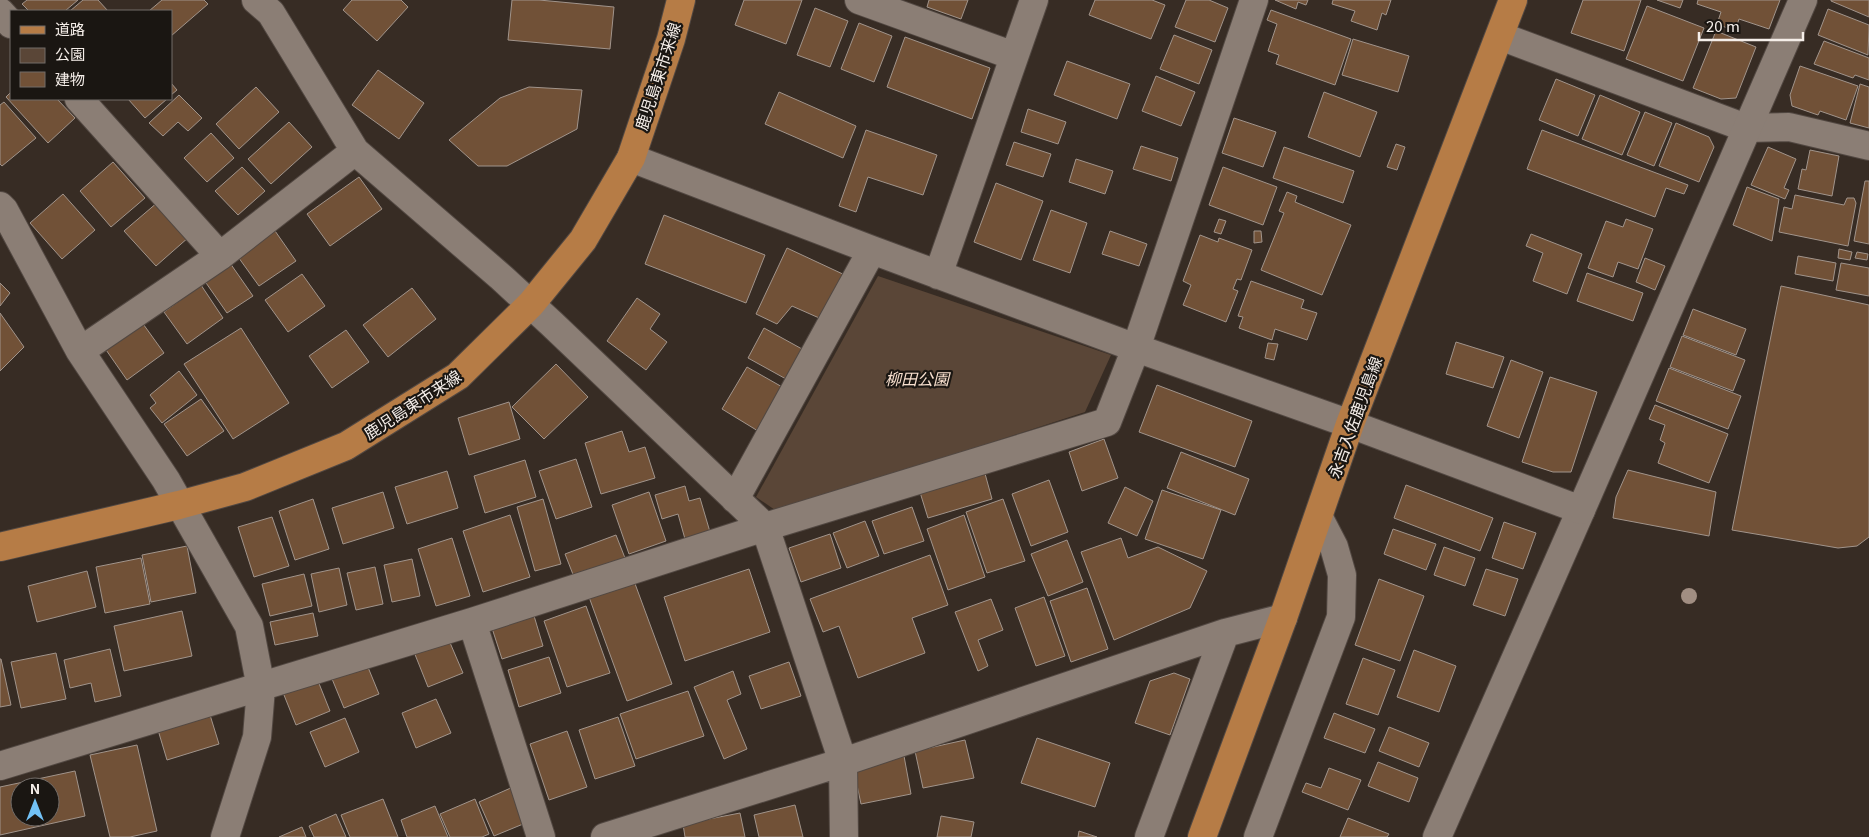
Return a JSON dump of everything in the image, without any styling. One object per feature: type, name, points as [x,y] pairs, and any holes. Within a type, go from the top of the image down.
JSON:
[{"type":"main road","name":"鹿児島東市来線","points":[[0,547],[179,505],[245,487],[346,446],[458,376],[531,304],[582,240],[631,158],[671,39],[681,0]]},
{"type":"main road","name":"永吉入佐鹿児島線","points":[[1202,837],[1283,618],[1350,424],[1513,0]]},
{"type":"street","points":[[256,0],[271,13],[355,151],[531,304],[765,527],[843,762],[844,837]]},
{"type":"street","points":[[859,0],[1014,56]]},
{"type":"street","points":[[938,275],[1034,0]]},
{"type":"street","points":[[0,766],[261,688],[765,527],[1107,422],[1136,348],[1254,0]]},
{"type":"street","points":[[1437,837],[1803,0]]},
{"type":"street","points":[[0,12],[10,23]]},
{"type":"street","points":[[1500,36],[1746,128],[1789,127],[1869,146]]},
{"type":"street","points":[[80,100],[220,256]]},
{"type":"street","points":[[80,351],[220,256],[355,151]]},
{"type":"street","points":[[631,158],[938,275],[1581,510]]},
{"type":"street","points":[[0,206],[4,210],[80,351],[166,480],[249,626],[261,688],[257,737],[225,837]]},
{"type":"street","points":[[735,499],[872,250]]},
{"type":"street","points":[[1258,837],[1341,617],[1342,576],[1334,547],[1318,518]]},
{"type":"street","points":[[605,837],[843,762],[1225,633],[1283,618]]},
{"type":"street","points":[[472,622],[541,837]]},
{"type":"street","points":[[1149,837],[1225,633]]},
{"type":"green space","name":"柳田公園","points":[[878,276],[1111,355],[1085,412],[778,512],[756,497]]},
{"type":"building","points":[[27,0],[78,0],[66,10],[28,10],[22,4]]},
{"type":"building","points":[[83,0],[98,0],[107,10],[71,10]]},
{"type":"building","points":[[162,0],[204,0],[208,4],[172,35],[172,10],[150,10]]},
{"type":"building","points":[[352,0],[401,0],[408,7],[377,41],[343,10]]},
{"type":"building","points":[[512,0],[539,0],[614,7],[610,49],[508,40]]},
{"type":"building","points":[[744,0],[802,0],[786,44],[735,25]]},
{"type":"building","points":[[929,0],[968,0],[961,19],[927,7]]},
{"type":"building","points":[[1095,0],[1152,0],[1165,5],[1151,39],[1089,15]]},
{"type":"building","points":[[1186,0],[1209,0],[1228,8],[1215,42],[1175,27]]},
{"type":"building","points":[[1275,0],[1308,0],[1306,5],[1298,2],[1296,9]]},
{"type":"building","points":[[1333,0],[1391,0],[1386,15],[1382,13],[1377,30],[1351,21],[1355,11],[1332,4]]},
{"type":"building","points":[[1583,0],[1641,0],[1624,51],[1571,33]]},
{"type":"building","points":[[1657,0],[1683,0],[1680,8]]},
{"type":"building","points":[[1698,0],[1780,0],[1769,29],[1739,19],[1735,31],[1717,24],[1721,12],[1697,4]]},
{"type":"building","points":[[1869,0],[1869,17],[1831,1]]},
{"type":"building","points":[[1647,6],[1704,28],[1683,81],[1626,59]]},
{"type":"building","points":[[815,8],[848,21],[830,67],[797,55]]},
{"type":"building","points":[[1828,9],[1869,25],[1868,55],[1818,35]]},
{"type":"building","points":[[1271,10],[1351,39],[1335,85],[1276,64],[1279,55],[1268,51],[1277,24],[1267,20]]},
{"type":"building","points":[[859,23],[892,36],[874,82],[841,69]]},
{"type":"building","points":[[1716,31],[1756,47],[1736,98],[1721,99],[1693,88]]},
{"type":"building","points":[[1174,35],[1212,50],[1199,84],[1160,69]]},
{"type":"building","points":[[905,37],[990,68],[972,119],[887,87]]},
{"type":"building","points":[[1353,39],[1409,56],[1398,92],[1342,75]]},
{"type":"building","points":[[1824,41],[1869,58],[1869,80],[1855,75],[1853,78],[1814,64]]},
{"type":"building","points":[[1067,61],[1130,84],[1117,119],[1054,95]]},
{"type":"building","points":[[1800,66],[1858,86],[1846,120],[1820,111],[1818,115],[1792,106],[1790,95]]},
{"type":"building","points":[[378,70],[424,103],[399,139],[352,105]]},
{"type":"building","points":[[1156,76],[1195,92],[1181,126],[1142,111]]},
{"type":"building","points":[[1556,79],[1595,95],[1578,136],[1539,120]]},
{"type":"building","points":[[172,84],[177,90],[172,94]]},
{"type":"building","points":[[1860,84],[1869,87],[1869,128],[1850,123]]},
{"type":"building","points":[[256,87],[279,112],[239,149],[216,124]]},
{"type":"building","points":[[529,87],[582,90],[577,129],[507,166],[478,166],[449,140],[500,98]]},
{"type":"building","points":[[779,92],[856,126],[843,158],[765,124]]},
{"type":"building","points":[[1324,92],[1377,112],[1360,157],[1308,137]]},
{"type":"building","points":[[10,93],[10,100],[58,100],[75,118],[48,143],[6,97]]},
{"type":"building","points":[[179,95],[202,118],[188,131],[178,122],[163,136],[149,123]]},
{"type":"building","points":[[1600,95],[1640,112],[1622,155],[1582,139]]},
{"type":"building","points":[[129,100],[166,100],[145,118]]},
{"type":"building","points":[[4,102],[36,138],[2,166],[0,164],[0,105]]},
{"type":"building","points":[[1028,109],[1066,122],[1058,144],[1021,132]]},
{"type":"building","points":[[1645,112],[1672,123],[1654,166],[1627,155]]},
{"type":"building","points":[[1234,118],[1276,132],[1263,167],[1222,153]]},
{"type":"building","points":[[289,122],[312,147],[271,184],[248,159]]},
{"type":"building","points":[[1676,123],[1709,137],[1714,147],[1699,182],[1659,166]]},
{"type":"building","points":[[866,130],[937,155],[923,195],[868,177],[856,212],[839,206]]},
{"type":"building","points":[[1542,130],[1688,185],[1684,194],[1666,188],[1655,217],[1527,169]]},
{"type":"building","points":[[211,133],[234,158],[207,182],[184,158]]},
{"type":"building","points":[[1014,142],[1051,154],[1043,177],[1006,165]]},
{"type":"building","points":[[1396,144],[1405,147],[1397,170],[1387,167]]},
{"type":"building","points":[[1141,146],[1178,158],[1171,181],[1133,169]]},
{"type":"building","points":[[1284,147],[1354,171],[1343,203],[1273,178]]},
{"type":"building","points":[[1768,147],[1796,159],[1784,188],[1789,190],[1785,199],[1751,185]]},
{"type":"building","points":[[1810,150],[1839,156],[1832,196],[1798,189],[1802,169],[1806,170]]},
{"type":"building","points":[[1076,159],[1113,171],[1105,194],[1069,182]]},
{"type":"building","points":[[113,162],[145,198],[111,227],[80,191]]},
{"type":"building","points":[[242,167],[265,191],[238,215],[215,191]]},
{"type":"building","points":[[1223,167],[1277,187],[1263,225],[1209,205]]},
{"type":"building","points":[[359,177],[382,209],[330,246],[307,214]]},
{"type":"building","points":[[1865,181],[1869,181],[1869,244],[1854,241]]},
{"type":"building","points":[[996,183],[1043,201],[1021,260],[974,242]]},
{"type":"building","points":[[1747,187],[1779,199],[1772,241],[1733,225]]},
{"type":"building","points":[[1287,192],[1297,196],[1295,202],[1351,225],[1322,295],[1261,270],[1284,213],[1279,211]]},
{"type":"building","points":[[63,194],[95,230],[62,259],[30,223]]},
{"type":"building","points":[[1795,195],[1844,205],[1847,198],[1854,198],[1856,203],[1848,246],[1779,232],[1784,207],[1792,209]]},
{"type":"building","points":[[158,202],[189,237],[156,266],[124,231]]},
{"type":"building","points":[[1051,210],[1087,223],[1070,273],[1033,260]]},
{"type":"building","points":[[664,215],[765,255],[746,303],[645,264]]},
{"type":"building","points":[[1219,219],[1226,221],[1221,234],[1214,232]]},
{"type":"building","points":[[1626,219],[1653,229],[1638,269],[1618,262],[1613,277],[1588,268],[1606,221],[1623,227]]},
{"type":"building","points":[[273,228],[296,261],[259,286],[236,254]]},
{"type":"building","points":[[1110,231],[1147,244],[1139,266],[1102,254]]},
{"type":"building","points":[[1254,231],[1261,231],[1262,242],[1254,243]]},
{"type":"building","points":[[1531,234],[1582,254],[1567,294],[1533,281],[1543,253],[1526,246]]},
{"type":"building","points":[[1200,235],[1218,242],[1219,238],[1252,250],[1241,280],[1237,279],[1233,289],[1238,291],[1226,322],[1183,305],[1191,285],[1183,281]]},
{"type":"building","points":[[787,248],[847,276],[826,321],[792,306],[777,324],[756,314]]},
{"type":"building","points":[[1839,249],[1852,252],[1850,260],[1838,258]]},
{"type":"building","points":[[1857,252],[1868,254],[1867,260],[1855,258]]},
{"type":"building","points":[[1798,256],[1836,263],[1833,281],[1795,274]]},
{"type":"building","points":[[1645,258],[1665,266],[1655,290],[1636,282]]},
{"type":"building","points":[[230,263],[253,296],[227,313],[204,280]]},
{"type":"building","points":[[1841,263],[1869,268],[1869,296],[1836,290]]},
{"type":"building","points":[[1587,273],[1643,293],[1633,321],[1577,301]]},
{"type":"building","points":[[302,274],[325,306],[288,332],[265,300]]},
{"type":"building","points":[[1251,281],[1304,300],[1301,308],[1317,313],[1307,340],[1275,329],[1272,340],[1239,328],[1243,317],[1238,316]]},
{"type":"building","points":[[0,283],[10,293],[0,306]]},
{"type":"building","points":[[201,285],[223,318],[187,344],[164,312]]},
{"type":"building","points":[[1781,286],[1869,305],[1869,537],[1857,546],[1838,548],[1732,530]]},
{"type":"building","points":[[412,288],[436,319],[388,357],[363,325]]},
{"type":"building","points":[[637,298],[660,314],[650,329],[667,342],[646,370],[607,341]]},
{"type":"building","points":[[1693,309],[1746,329],[1736,355],[1683,335]]},
{"type":"building","points":[[0,313],[24,347],[0,371]]},
{"type":"building","points":[[141,321],[164,353],[127,380],[104,347]]},
{"type":"building","points":[[241,328],[289,403],[233,439],[184,364]]},
{"type":"building","points":[[764,328],[802,349],[786,379],[748,358]]},
{"type":"building","points":[[346,330],[369,362],[332,388],[309,356]]},
{"type":"building","points":[[1682,336],[1745,360],[1733,391],[1670,367]]},
{"type":"building","points":[[1456,342],[1504,357],[1493,388],[1446,374]]},
{"type":"building","points":[[1268,343],[1278,344],[1274,360],[1265,358]]},
{"type":"building","points":[[1511,360],[1543,372],[1519,438],[1487,426]]},
{"type":"building","points":[[556,364],[588,397],[544,439],[512,407]]},
{"type":"building","points":[[747,367],[784,388],[758,431],[722,409]]},
{"type":"building","points":[[1669,368],[1741,396],[1728,429],[1656,401]]},
{"type":"building","points":[[179,371],[197,395],[162,423],[150,408],[156,403],[150,395]]},
{"type":"building","points":[[1550,377],[1597,392],[1571,472],[1553,472],[1522,462]]},
{"type":"building","points":[[1157,385],[1252,421],[1235,467],[1139,432]]},
{"type":"building","points":[[201,399],[224,431],[187,456],[164,424]]},
{"type":"building","points":[[509,402],[520,439],[469,455],[458,418]]},
{"type":"building","points":[[1655,405],[1728,434],[1709,483],[1658,463],[1665,443],[1660,440],[1665,425],[1649,419]]},
{"type":"building","points":[[622,431],[629,452],[645,447],[655,478],[601,494],[585,443]]},
{"type":"building","points":[[1104,439],[1118,478],[1082,491],[1069,452]]},
{"type":"building","points":[[1181,452],[1249,479],[1235,515],[1167,488]]},
{"type":"building","points":[[576,459],[592,507],[556,519],[539,471]]},
{"type":"building","points":[[525,460],[536,497],[485,513],[474,476]]},
{"type":"building","points":[[984,470],[992,499],[928,518],[919,489]]},
{"type":"building","points":[[1628,470],[1716,492],[1709,536],[1613,518],[1616,497]]},
{"type":"building","points":[[447,471],[458,508],[407,524],[395,487]]},
{"type":"building","points":[[1049,480],[1068,532],[1031,546],[1012,494]]},
{"type":"building","points":[[1406,485],[1493,518],[1480,551],[1394,518]]},
{"type":"building","points":[[685,486],[689,501],[700,498],[710,532],[685,539],[678,514],[662,519],[655,495]]},
{"type":"building","points":[[1125,487],[1153,501],[1137,536],[1108,523]]},
{"type":"building","points":[[1162,490],[1221,510],[1203,559],[1145,539]]},
{"type":"building","points":[[383,492],[394,528],[343,544],[332,508]]},
{"type":"building","points":[[649,492],[666,541],[629,554],[612,505]]},
{"type":"building","points":[[313,499],[329,549],[295,560],[279,511]]},
{"type":"building","points":[[543,499],[561,564],[535,571],[517,507]]},
{"type":"building","points":[[1003,499],[1025,561],[987,573],[966,512]]},
{"type":"building","points":[[912,507],[924,541],[884,554],[872,521]]},
{"type":"building","points":[[510,515],[530,577],[483,592],[463,531]]},
{"type":"building","points":[[964,515],[985,577],[948,590],[927,529]]},
{"type":"building","points":[[272,517],[289,566],[254,577],[238,527]]},
{"type":"building","points":[[865,521],[879,556],[847,568],[833,533]]},
{"type":"building","points":[[1504,522],[1536,533],[1523,569],[1492,558]]},
{"type":"building","points":[[1393,529],[1436,544],[1426,570],[1384,554]]},
{"type":"building","points":[[830,534],[841,568],[801,582],[789,548]]},
{"type":"building","points":[[616,535],[625,558],[574,577],[565,554]]},
{"type":"building","points":[[452,538],[470,596],[436,606],[418,549]]},
{"type":"building","points":[[1121,538],[1128,558],[1158,547],[1207,571],[1190,608],[1114,640],[1081,552]]},
{"type":"building","points":[[1067,540],[1083,582],[1048,596],[1031,554]]},
{"type":"building","points":[[187,546],[196,593],[151,602],[142,555]]},
{"type":"building","points":[[1444,547],[1475,558],[1465,586],[1434,575]]},
{"type":"building","points":[[930,555],[948,605],[912,618],[925,653],[858,678],[839,626],[823,632],[810,599]]},
{"type":"building","points":[[141,558],[150,604],[105,613],[96,567]]},
{"type":"building","points":[[412,559],[420,596],[392,602],[384,565]]},
{"type":"building","points":[[375,567],[383,604],[356,610],[347,573]]},
{"type":"building","points":[[339,568],[347,605],[319,612],[311,574]]},
{"type":"building","points":[[749,569],[770,632],[685,661],[664,597]]},
{"type":"building","points":[[1486,569],[1518,579],[1505,616],[1473,605]]},
{"type":"building","points":[[87,571],[96,607],[37,622],[28,586]]},
{"type":"building","points":[[304,574],[312,606],[270,616],[262,584]]},
{"type":"building","points":[[1379,579],[1424,596],[1400,661],[1355,645]]},
{"type":"building","points":[[634,581],[672,684],[627,701],[589,597]]},
{"type":"building","points":[[1087,588],[1108,649],[1071,662],[1050,601]]},
{"type":"building","points":[[1044,597],[1065,656],[1036,666],[1015,608]]},
{"type":"building","points":[[991,599],[1003,630],[978,640],[988,666],[978,671],[955,612]]},
{"type":"building","points":[[586,606],[610,673],[567,687],[544,621]]},
{"type":"building","points":[[532,609],[543,646],[502,659],[490,622]]},
{"type":"building","points":[[182,611],[192,656],[124,671],[114,626]]},
{"type":"building","points":[[313,613],[318,636],[275,645],[270,622]]},
{"type":"building","points":[[448,638],[463,673],[428,687],[414,652]]},
{"type":"building","points":[[110,649],[121,696],[95,702],[91,683],[70,688],[64,660]]},
{"type":"building","points":[[1414,650],[1456,666],[1439,712],[1397,697]]},
{"type":"building","points":[[56,653],[66,699],[21,708],[11,662]]},
{"type":"building","points":[[549,657],[561,693],[519,707],[508,670]]},
{"type":"building","points":[[1363,658],[1395,670],[1378,715],[1346,704]]},
{"type":"building","points":[[0,659],[11,705],[0,707]]},
{"type":"building","points":[[365,660],[379,694],[344,708],[330,674]]},
{"type":"building","points":[[789,662],[801,696],[761,709],[749,676]]},
{"type":"building","points":[[733,671],[741,694],[727,700],[747,749],[724,759],[694,687]]},
{"type":"building","points":[[1174,673],[1190,679],[1170,735],[1135,723],[1150,681]]},
{"type":"building","points":[[316,676],[330,711],[296,725],[282,690]]},
{"type":"building","points":[[688,691],[704,736],[636,759],[620,714]]},
{"type":"building","points":[[436,699],[451,733],[416,748],[402,713]]},
{"type":"building","points":[[1334,713],[1375,729],[1365,753],[1324,738]]},
{"type":"building","points":[[210,715],[219,744],[167,760],[158,730]]},
{"type":"building","points":[[618,717],[635,766],[595,779],[579,730]]},
{"type":"building","points":[[345,718],[359,752],[325,767],[310,732]]},
{"type":"building","points":[[1389,727],[1429,743],[1419,767],[1379,751]]},
{"type":"building","points":[[567,731],[587,787],[549,800],[530,744]]},
{"type":"building","points":[[1037,738],[1110,763],[1095,807],[1021,783]]},
{"type":"building","points":[[965,740],[974,778],[923,788],[915,751]]},
{"type":"building","points":[[137,745],[157,831],[130,837],[110,837],[90,755]]},
{"type":"building","points":[[904,756],[911,794],[861,804],[853,766]]},
{"type":"building","points":[[1378,762],[1418,778],[1409,802],[1368,786]]},
{"type":"building","points":[[1329,768],[1361,780],[1348,810],[1302,792],[1306,783],[1321,788]]},
{"type":"building","points":[[75,771],[85,816],[60,822],[60,777],[47,777]]},
{"type":"building","points":[[10,785],[10,827],[36,827],[0,835],[0,787]]},
{"type":"building","points":[[513,787],[528,822],[494,836],[479,802]]},
{"type":"building","points":[[383,799],[398,837],[350,837],[341,815]]},
{"type":"building","points":[[475,799],[489,834],[482,837],[450,837],[440,814]]},
{"type":"building","points":[[795,805],[803,837],[759,837],[754,815]]},
{"type":"building","points":[[435,806],[448,837],[407,837],[401,820]]},
{"type":"building","points":[[740,813],[745,837],[685,837],[683,824]]},
{"type":"building","points":[[336,814],[346,837],[314,837],[309,826]]},
{"type":"building","points":[[941,816],[974,822],[971,837],[937,837]]},
{"type":"building","points":[[1348,818],[1389,834],[1387,837],[1340,837]]},
{"type":"building","points":[[302,827],[306,837],[279,837]]},
{"type":"building","points":[[1079,831],[1097,837],[1078,837]]}]
